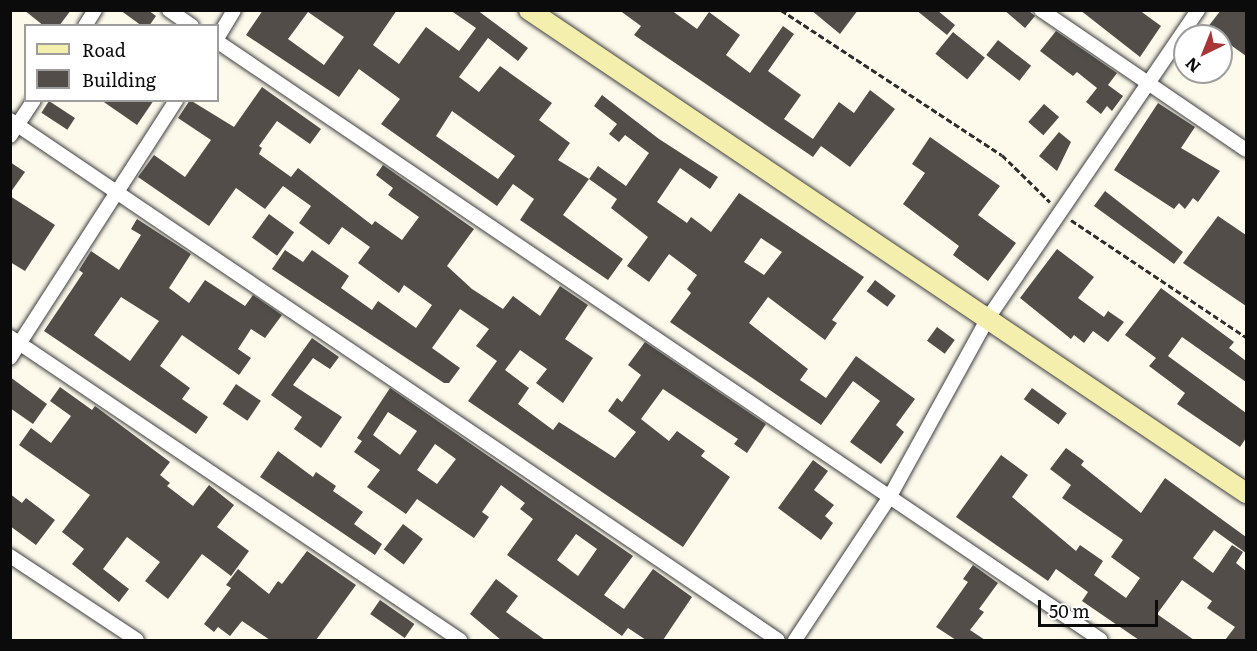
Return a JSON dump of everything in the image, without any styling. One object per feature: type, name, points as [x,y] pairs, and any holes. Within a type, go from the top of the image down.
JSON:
[{"type":"street","points":[[86,24],[95,10]]},
{"type":"street","points":[[169,10],[189,24]]},
{"type":"street","points":[[219,35],[234,10]]},
{"type":"street","points":[[529,10],[1246,493]]},
{"type":"street","points":[[1041,10],[1246,150]]},
{"type":"street","points":[[795,640],[889,498],[988,318],[1062,214],[1198,10]]},
{"type":"street","points":[[219,43],[1101,640]]},
{"type":"street","points":[[32,102],[13,127],[117,193],[778,640]]},
{"type":"street","points":[[10,358],[15,340],[117,193],[175,102]]},
{"type":"street","points":[[15,340],[460,640]]},
{"type":"street","points":[[10,556],[137,640]]},
{"type":"path","points":[[781,10],[1002,155],[1062,214],[1246,338]]},
{"type":"building","points":[[24,10],[71,10],[60,24],[42,24]]},
{"type":"building","points":[[120,10],[148,10],[156,16],[150,24],[139,24]]},
{"type":"building","points":[[263,10],[397,10],[373,45],[399,64],[426,27],[459,51],[476,28],[450,10],[477,10],[528,48],[518,61],[488,38],[459,77],[479,92],[500,66],[552,103],[539,120],[570,143],[558,160],[589,179],[563,215],[623,259],[608,280],[520,220],[534,199],[513,184],[497,206],[381,124],[400,99],[359,69],[339,97],[246,35]],"holes":[[[308,12],[344,37],[324,65],[288,39]],[[452,111],[515,156],[498,179],[436,136]]]},
{"type":"building","points":[[619,10],[671,10],[697,29],[709,12],[740,35],[726,55],[750,73],[783,26],[794,34],[768,71],[801,95],[784,119],[813,139],[839,102],[854,113],[870,90],[895,109],[850,167],[821,146],[813,157],[634,35],[641,26]]},
{"type":"building","points":[[811,10],[858,10],[840,34]]},
{"type":"building","points":[[916,10],[937,10],[955,25],[947,35]]},
{"type":"building","points":[[1004,10],[1028,10],[1035,16],[1025,28]]},
{"type":"building","points":[[1080,10],[1139,10],[1161,26],[1140,57]]},
{"type":"building","points":[[1221,10],[1246,10],[1246,56],[1233,47],[1233,24],[1210,24]]},
{"type":"building","points":[[1056,31],[1117,73],[1108,85],[1123,96],[1112,111],[1107,106],[1101,114],[1086,102],[1097,88],[1077,72],[1073,76],[1040,51]]},
{"type":"building","points":[[953,32],[985,58],[967,80],[935,54]]},
{"type":"building","points":[[998,40],[1031,66],[1019,81],[986,55]]},
{"type":"building","points":[[262,87],[321,129],[310,144],[277,121],[259,146],[262,148],[259,154],[291,177],[298,168],[372,225],[375,221],[402,240],[419,217],[388,195],[393,188],[376,175],[383,165],[474,229],[447,266],[472,289],[503,309],[513,296],[540,316],[560,286],[588,305],[565,339],[593,358],[563,403],[536,383],[547,369],[520,350],[505,370],[529,388],[518,404],[553,430],[559,422],[615,458],[636,432],[608,411],[617,398],[622,402],[641,375],[628,365],[645,342],[766,424],[747,453],[734,444],[738,439],[663,389],[641,419],[669,441],[677,431],[705,451],[701,456],[730,477],[683,547],[468,401],[497,361],[476,346],[489,329],[460,309],[432,348],[460,368],[449,383],[444,383],[272,269],[285,250],[303,262],[312,250],[349,276],[341,288],[372,310],[378,301],[416,328],[432,305],[404,285],[399,293],[358,263],[370,247],[342,227],[329,245],[299,223],[311,206],[283,186],[265,209],[236,188],[209,226],[138,177],[154,155],[185,177],[211,140],[178,118],[189,102],[193,102],[234,127]]},
{"type":"building","points":[[602,95],[659,139],[718,177],[710,189],[680,168],[657,202],[687,223],[691,217],[711,232],[739,193],[864,277],[832,320],[837,323],[825,340],[768,297],[749,323],[808,369],[800,380],[826,398],[856,356],[915,399],[896,425],[904,432],[881,464],[850,442],[880,401],[853,381],[821,425],[670,322],[691,293],[687,289],[697,275],[669,254],[649,282],[627,266],[648,237],[611,208],[617,199],[589,179],[598,166],[626,186],[649,153],[625,135],[619,142],[609,134],[617,124],[594,106]],"holes":[[[761,238],[782,252],[764,275],[744,262]]]},
{"type":"building","points":[[48,102],[75,118],[67,130],[41,113]]},
{"type":"building","points":[[104,102],[153,102],[137,125]]},
{"type":"building","points":[[1158,103],[1195,127],[1181,148],[1220,171],[1198,202],[1193,198],[1185,209],[1179,203],[1174,209],[1114,170]]},
{"type":"building","points":[[1044,104],[1059,117],[1043,135],[1028,122]]},
{"type":"building","points":[[1059,132],[1071,142],[1057,171],[1039,156]]},
{"type":"building","points":[[930,137],[1000,186],[978,215],[1016,243],[988,281],[953,255],[959,246],[903,204],[925,173],[912,164]]},
{"type":"building","points":[[10,162],[25,172],[10,193]]},
{"type":"building","points":[[1105,191],[1183,252],[1174,264],[1094,206]]},
{"type":"building","points":[[10,196],[55,225],[25,271],[10,262]]},
{"type":"building","points":[[269,214],[294,232],[277,256],[252,237]]},
{"type":"building","points":[[1218,216],[1246,235],[1246,306],[1183,263]]},
{"type":"building","points":[[137,219],[191,254],[169,288],[189,303],[205,280],[245,306],[253,295],[282,315],[265,338],[251,329],[238,349],[251,358],[239,375],[182,335],[160,366],[190,388],[182,399],[208,417],[196,434],[44,331],[83,273],[79,270],[91,251],[119,270],[141,235],[131,229]],"holes":[[[121,297],[159,321],[130,361],[94,335]]]},
{"type":"building","points":[[1057,249],[1094,277],[1078,298],[1104,317],[1108,311],[1124,322],[1108,342],[1093,331],[1084,343],[1074,335],[1071,339],[1020,298]]},
{"type":"building","points":[[875,280],[896,296],[887,307],[867,291]]},
{"type":"building","points":[[1161,288],[1234,342],[1229,348],[1246,361],[1246,382],[1182,337],[1168,356],[1246,413],[1246,438],[1240,447],[1177,404],[1185,393],[1149,366],[1156,358],[1125,335]]},
{"type":"building","points":[[937,327],[955,340],[945,354],[927,341]]},
{"type":"building","points":[[312,338],[339,357],[330,369],[313,358],[293,385],[342,417],[321,448],[294,429],[302,417],[271,395]]},
{"type":"building","points":[[10,377],[47,404],[33,424],[10,408]]},
{"type":"building","points":[[236,384],[261,401],[247,421],[223,404]]},
{"type":"building","points":[[60,387],[92,410],[95,406],[170,462],[160,475],[170,483],[167,486],[193,506],[209,485],[234,505],[217,527],[249,551],[231,576],[202,554],[168,599],[145,581],[160,562],[127,537],[103,569],[129,589],[119,602],[72,564],[84,549],[62,532],[90,495],[19,445],[31,428],[51,443],[71,416],[50,401]]},
{"type":"building","points":[[390,388],[633,556],[604,595],[624,609],[653,569],[692,597],[663,640],[646,640],[628,628],[622,636],[507,555],[533,519],[520,509],[525,503],[501,485],[482,512],[489,517],[474,538],[417,499],[406,514],[367,487],[380,470],[354,452],[362,441],[357,438]],"holes":[[[388,412],[417,431],[400,455],[373,435]],[[435,444],[456,459],[437,484],[417,470]],[[576,534],[597,549],[578,576],[557,560]]]},
{"type":"building","points":[[1032,388],[1067,413],[1059,425],[1024,399]]},
{"type":"building","points":[[1066,448],[1084,461],[1081,465],[1141,513],[1165,478],[1246,537],[1246,553],[1214,530],[1193,558],[1213,573],[1232,545],[1243,552],[1236,563],[1246,571],[1246,640],[1225,640],[1235,627],[1207,608],[1212,601],[1182,580],[1157,614],[1194,640],[1139,640],[1082,601],[1088,592],[1056,569],[1048,581],[956,517],[1001,455],[1028,475],[1012,497],[1076,551],[1080,545],[1103,561],[1094,575],[1126,598],[1140,578],[1111,557],[1123,540],[1062,498],[1071,485],[1050,469]]},
{"type":"building","points":[[278,451],[313,477],[316,472],[336,486],[333,491],[363,512],[354,524],[382,544],[375,555],[260,477]]},
{"type":"building","points":[[813,460],[828,471],[814,490],[834,505],[825,516],[833,523],[821,540],[778,508]]},
{"type":"building","points":[[10,494],[22,503],[26,498],[55,520],[36,545],[10,526]]},
{"type":"building","points":[[403,524],[423,539],[404,565],[384,550]]},
{"type":"building","points":[[307,551],[356,585],[316,640],[270,640],[242,621],[230,636],[218,627],[214,632],[204,624],[231,588],[226,585],[238,569],[269,594],[278,581],[282,584]]},
{"type":"building","points":[[973,565],[998,583],[979,609],[984,612],[970,630],[985,640],[956,640],[936,627],[968,582],[963,579]]},
{"type":"building","points":[[496,579],[518,596],[506,612],[545,640],[501,640],[470,614]]},
{"type":"building","points":[[380,600],[414,624],[405,638],[370,614]]}]
